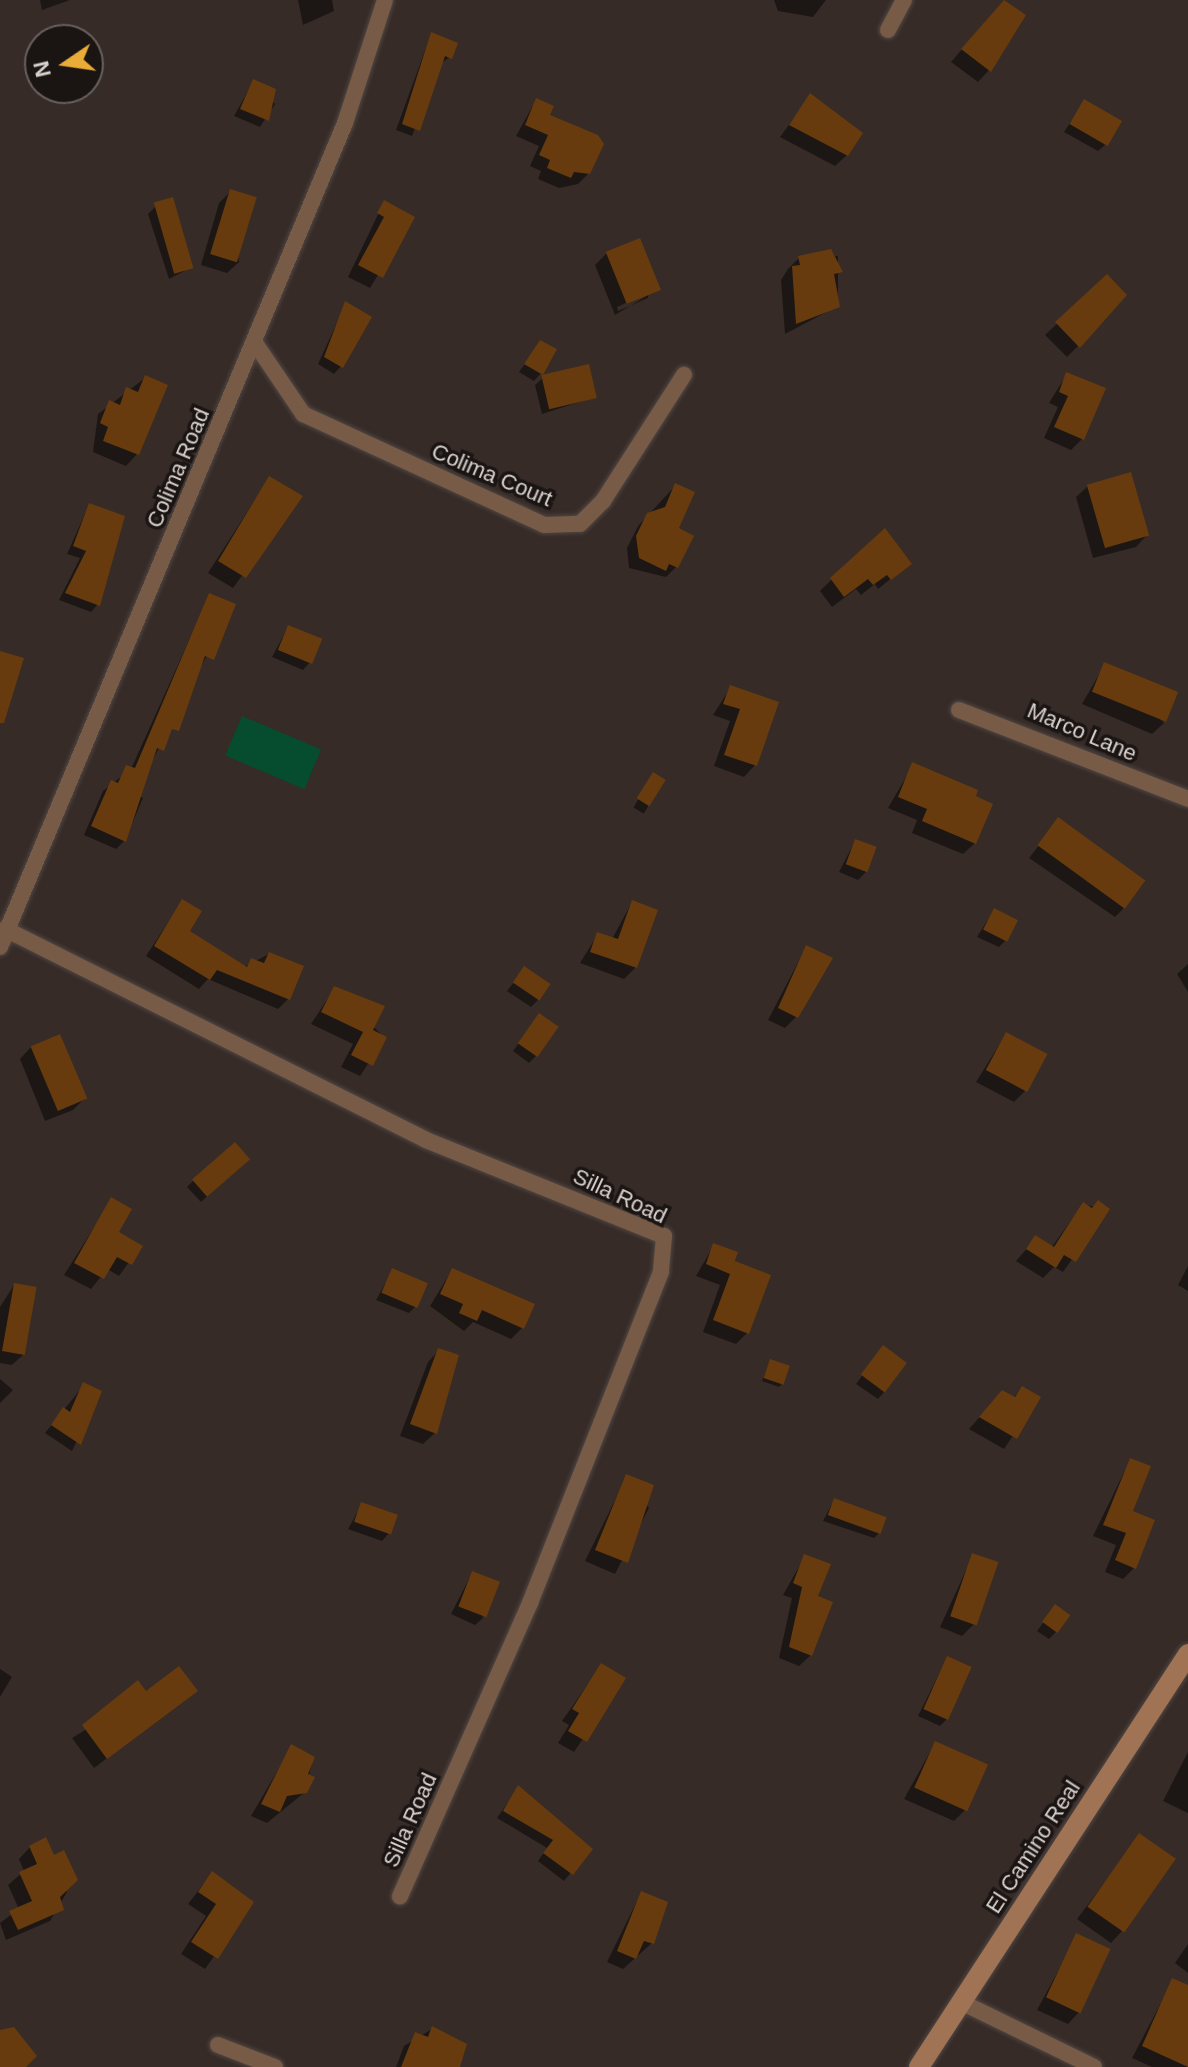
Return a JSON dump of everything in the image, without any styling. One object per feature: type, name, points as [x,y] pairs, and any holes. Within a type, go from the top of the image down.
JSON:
[{"type":"main road","name":"El Camino Real","points":[[919,2067],[1188,1654]]},
{"type":"street","name":"Colima Road","points":[[0,947],[345,123],[385,0]]},
{"type":"street","points":[[888,30],[904,0]]},
{"type":"street","name":"Colima Court","points":[[255,343],[303,414],[544,525],[580,524],[603,501],[684,375]]},
{"type":"street","name":"Marco Lane","points":[[959,710],[1188,799]]},
{"type":"street","name":"Silla Road","points":[[5,929],[426,1140],[664,1236],[661,1272],[530,1603],[400,1896]]},
{"type":"street","points":[[961,2002],[1094,2067]]},
{"type":"street","points":[[218,2045],[275,2067]]},
{"type":"green space","points":[[242,716],[321,750],[304,789],[225,756]]},
{"type":"building","points":[[1004,0],[1026,15],[991,72],[961,49]]},
{"type":"building","points":[[431,32],[458,43],[452,59],[445,56],[420,131],[402,124]]},
{"type":"building","points":[[253,79],[276,89],[269,121],[240,109]]},
{"type":"building","points":[[810,93],[863,133],[848,156],[789,125]]},
{"type":"building","points":[[536,98],[554,106],[550,115],[598,135],[604,144],[590,174],[574,172],[571,178],[547,168],[550,160],[539,155],[548,135],[525,125]]},
{"type":"building","points":[[1084,99],[1122,121],[1108,146],[1070,124]]},
{"type":"building","points":[[230,189],[257,197],[237,262],[210,254]]},
{"type":"building","points":[[173,197],[193,268],[174,274],[154,203]]},
{"type":"building","points":[[384,200],[415,217],[383,278],[358,265],[384,217],[377,213]]},
{"type":"building","points":[[640,238],[661,290],[627,304],[606,252]]},
{"type":"building","points":[[831,249],[843,272],[834,274],[840,307],[796,324],[792,266],[800,265],[798,256]]},
{"type":"building","points":[[1107,274],[1127,295],[1080,348],[1055,322]]},
{"type":"building","points":[[345,301],[372,317],[343,368],[324,357]]},
{"type":"building","points":[[540,340],[557,349],[543,375],[524,364]]},
{"type":"building","points":[[589,364],[597,398],[549,409],[541,375]]},
{"type":"building","points":[[1066,372],[1106,388],[1084,440],[1054,427],[1068,396],[1059,392]]},
{"type":"building","points":[[145,375],[168,385],[139,455],[103,441],[108,427],[100,423],[109,400],[120,405],[126,387],[138,392]]},
{"type":"building","points":[[1131,472],[1149,535],[1105,548],[1087,485]]},
{"type":"building","points":[[269,476],[303,496],[246,578],[218,561]]},
{"type":"building","points":[[675,483],[695,492],[679,528],[694,536],[678,568],[669,564],[666,571],[639,558],[636,536],[647,513],[665,507]]},
{"type":"building","points":[[89,503],[125,516],[100,606],[65,593],[86,551],[73,546]]},
{"type":"building","points":[[885,528],[912,564],[891,580],[887,575],[873,585],[868,579],[844,597],[830,578]]},
{"type":"building","points":[[209,593],[236,604],[214,660],[205,656],[179,731],[172,729],[164,751],[157,748],[126,842],[91,826],[111,780],[118,783],[126,765],[135,768]]},
{"type":"building","points":[[288,625],[322,639],[312,664],[278,650]]},
{"type":"building","points":[[0,651],[24,658],[4,723],[0,723]]},
{"type":"building","points":[[1104,662],[1178,692],[1166,722],[1092,692]]},
{"type":"building","points":[[730,685],[779,702],[757,766],[724,755],[740,709],[723,704]]},
{"type":"building","points":[[912,762],[978,790],[976,796],[993,804],[976,844],[922,821],[927,809],[898,797]]},
{"type":"building","points":[[653,772],[666,780],[649,806],[637,798]]},
{"type":"building","points":[[1058,817],[1145,880],[1125,909],[1037,845]]},
{"type":"building","points":[[855,839],[877,847],[867,872],[846,864]]},
{"type":"building","points":[[182,899],[202,911],[190,931],[247,967],[251,958],[264,963],[269,952],[304,966],[290,1000],[217,970],[210,980],[154,946]]},
{"type":"building","points":[[632,900],[658,910],[637,968],[590,952],[597,932],[618,939]]},
{"type":"building","points":[[994,908],[1018,920],[1007,942],[983,929]]},
{"type":"building","points":[[806,945],[833,958],[798,1018],[778,1008]]},
{"type":"building","points":[[524,966],[551,984],[539,1000],[513,983]]},
{"type":"building","points":[[334,986],[385,1006],[373,1030],[387,1037],[373,1066],[351,1055],[363,1032],[321,1012]]},
{"type":"building","points":[[539,1013],[559,1027],[537,1057],[518,1043]]},
{"type":"building","points":[[1006,1032],[1047,1054],[1027,1092],[986,1070]]},
{"type":"building","points":[[60,1034],[87,1098],[58,1111],[31,1047]]},
{"type":"building","points":[[235,1142],[250,1159],[207,1197],[192,1179]]},
{"type":"building","points":[[111,1197],[132,1209],[119,1232],[143,1246],[132,1265],[117,1257],[104,1279],[74,1263]]},
{"type":"building","points":[[1098,1200],[1110,1209],[1076,1262],[1064,1255],[1056,1268],[1026,1249],[1035,1235],[1054,1247],[1083,1202],[1092,1208]]},
{"type":"building","points":[[713,1243],[738,1252],[732,1269],[735,1261],[771,1275],[749,1334],[713,1320],[730,1274],[706,1264]]},
{"type":"building","points":[[392,1268],[428,1283],[417,1308],[381,1293]]},
{"type":"building","points":[[452,1268],[535,1304],[524,1329],[482,1310],[477,1321],[459,1313],[463,1304],[440,1294]]},
{"type":"building","points":[[14,1283],[37,1287],[25,1355],[2,1351]]},
{"type":"building","points":[[883,1345],[907,1363],[885,1393],[861,1375]]},
{"type":"building","points":[[438,1348],[459,1355],[437,1434],[410,1424]]},
{"type":"building","points":[[770,1359],[790,1366],[783,1385],[763,1378]]},
{"type":"building","points":[[83,1382],[102,1391],[81,1445],[51,1425],[63,1407],[70,1412]]},
{"type":"building","points":[[1022,1386],[1041,1397],[1017,1439],[979,1417],[1002,1390],[1015,1397]]},
{"type":"building","points":[[1130,1458],[1151,1466],[1133,1511],[1155,1520],[1136,1569],[1115,1560],[1126,1533],[1103,1525]]},
{"type":"building","points":[[626,1474],[654,1485],[628,1563],[595,1550]]},
{"type":"building","points":[[834,1498],[887,1517],[880,1534],[828,1515]]},
{"type":"building","points":[[361,1502],[398,1515],[391,1535],[354,1522]]},
{"type":"building","points":[[972,1553],[998,1562],[977,1625],[950,1616]]},
{"type":"building","points":[[804,1554],[831,1564],[818,1596],[833,1602],[812,1656],[789,1647],[802,1587],[793,1583]]},
{"type":"building","points":[[472,1571],[500,1582],[486,1617],[458,1606]]},
{"type":"building","points":[[1055,1604],[1070,1615],[1057,1633],[1042,1622]]},
{"type":"building","points":[[947,1656],[972,1667],[948,1720],[923,1709]]},
{"type":"building","points":[[601,1663],[626,1678],[587,1742],[568,1731],[579,1713],[572,1709]]},
{"type":"building","points":[[179,1666],[198,1691],[107,1759],[82,1725],[138,1680],[146,1691]]},
{"type":"building","points":[[935,1741],[988,1765],[967,1811],[914,1788]]},
{"type":"building","points":[[291,1744],[315,1757],[308,1774],[315,1777],[307,1793],[287,1796],[280,1812],[261,1804]]},
{"type":"building","points":[[518,1785],[593,1849],[573,1875],[543,1853],[553,1840],[503,1811]]},
{"type":"building","points":[[1139,1833],[1176,1859],[1124,1933],[1087,1907]]},
{"type":"building","points":[[46,1837],[54,1855],[64,1850],[78,1880],[60,1897],[64,1910],[18,1930],[9,1911],[32,1901],[19,1872],[37,1864],[29,1846]]},
{"type":"building","points":[[212,1871],[254,1902],[218,1959],[191,1942],[216,1904],[198,1892]]},
{"type":"building","points":[[641,1891],[668,1902],[654,1944],[644,1941],[636,1959],[617,1951]]},
{"type":"building","points":[[1076,1933],[1110,1949],[1080,2013],[1046,1997]]},
{"type":"building","points":[[1172,1978],[1188,1985],[1188,2067],[1142,2046]]},
{"type":"building","points":[[432,2026],[467,2044],[460,2067],[401,2067],[415,2032],[428,2037]]},
{"type":"building","points":[[14,2027],[37,2056],[26,2067],[0,2067],[0,2030]]}]
